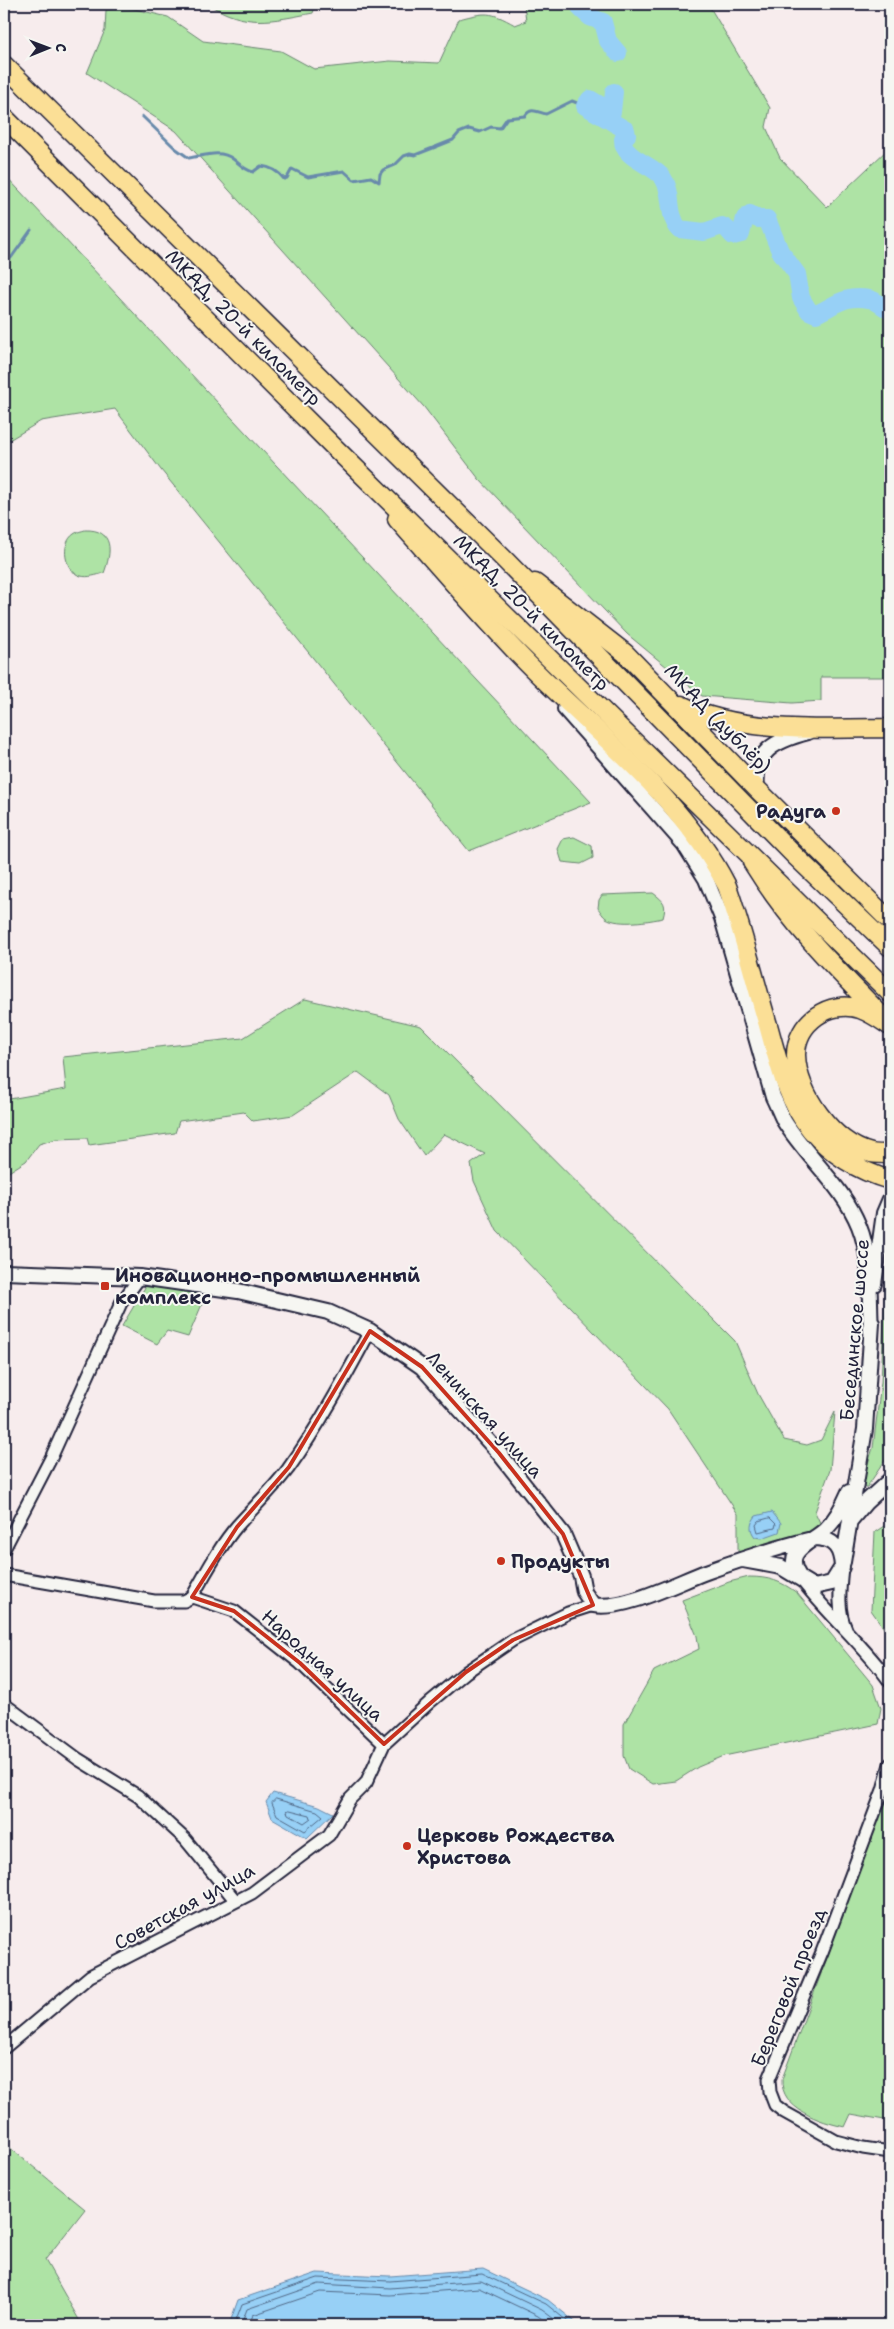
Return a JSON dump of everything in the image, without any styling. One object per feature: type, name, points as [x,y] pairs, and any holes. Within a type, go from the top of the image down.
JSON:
[{"type":"main road","name":"МКАД, 20-й километр","points":[[4,65],[502,558],[794,855],[890,947]]},
{"type":"main road","name":"МКАД, 20-й километр","points":[[4,118],[333,446],[890,993]]},
{"type":"main road","points":[[333,446],[527,663],[677,811],[718,868],[735,910],[786,1084],[801,1115],[823,1143],[859,1169],[890,1180]]},
{"type":"main road","name":"МКАД (дублёр)","points":[[502,558],[625,653],[675,702],[757,789],[890,921]]},
{"type":"main road","points":[[675,702],[719,720],[821,729],[890,728]]},
{"type":"main road","points":[[746,853],[770,892],[792,922],[890,1025]]},
{"type":"main road","points":[[890,1025],[860,1009],[837,1007],[825,1010],[804,1029],[797,1045],[796,1056],[799,1072],[809,1096],[825,1120],[847,1142],[872,1153],[890,1154]]},
{"type":"street","points":[[527,663],[597,747],[684,844],[706,879],[722,918],[773,1097],[784,1121],[841,1194],[852,1210],[860,1228],[865,1246],[871,1332]]},
{"type":"street","points":[[757,789],[757,768],[760,760],[774,744],[782,739],[821,729]]},
{"type":"street","name":"Бесединское шоссе","points":[[842,1567],[866,1429],[875,1274],[884,1213],[890,1199]]},
{"type":"street","name":"Ленинская улица","points":[[4,1272],[140,1277],[238,1290],[328,1312],[370,1331],[422,1367],[499,1453],[563,1534],[581,1576],[584,1592],[593,1605]]},
{"type":"street","points":[[4,1549],[51,1458],[121,1303],[140,1277]]},
{"type":"street","points":[[192,1597],[215,1557],[237,1527],[266,1498],[289,1467],[343,1381],[370,1331]]},
{"type":"street","name":"Бесединское шоссе","points":[[810,1540],[826,1529],[839,1513],[850,1492],[859,1464]]},
{"type":"street","points":[[848,1524],[866,1502],[890,1480]]},
{"type":"street","points":[[382,1749],[466,1672],[513,1640],[568,1613],[593,1605],[615,1606],[743,1560],[810,1540],[823,1539],[834,1544],[841,1555],[841,1615],[850,1638]]},
{"type":"street","points":[[810,1540],[800,1547],[794,1559],[796,1571],[850,1638],[876,1661],[890,1682]]},
{"type":"street","points":[[743,1560],[778,1565],[814,1587],[827,1586],[837,1579],[842,1567]]},
{"type":"street","name":"Народная улица","points":[[4,1575],[154,1601],[184,1600],[192,1597],[234,1611],[300,1662],[382,1749]]},
{"type":"street","points":[[4,1704],[78,1759],[138,1796],[185,1839],[235,1900]]},
{"type":"street","name":"Советская улица","points":[[4,2048],[90,1976],[235,1900],[252,1893],[329,1835],[350,1799],[366,1783],[382,1749]]},
{"type":"street","name":"Береговой проезд","points":[[890,1764],[883,1790],[822,1952],[769,2078],[770,2092],[775,2105],[784,2112],[836,2141],[890,2152]]},
{"type":"highlighted area","points":[[370,1331],[422,1367],[499,1453],[563,1534],[593,1605],[513,1640],[466,1672],[384,1744],[300,1663],[234,1611],[192,1597],[237,1527],[289,1467]]},
{"type":"green space","points":[[208,4],[316,4],[313,13],[271,20],[247,20],[222,12]]},
{"type":"green space","points":[[524,4],[708,4],[770,108],[766,127],[780,158],[827,207],[890,147],[890,677],[821,677],[821,701],[792,703],[702,696],[627,634],[479,479],[424,407],[176,131],[87,73],[105,30],[106,10],[122,6],[168,17],[203,41],[281,51],[314,69],[390,61],[439,63],[459,19],[488,14],[500,17],[515,25],[526,21]]},
{"type":"green space","points":[[4,174],[591,802],[469,851],[161,470],[115,409],[41,421],[4,443]]},
{"type":"green space","points":[[85,530],[101,533],[106,538],[109,550],[104,573],[84,577],[71,569],[66,557],[66,550],[70,538],[75,533]]},
{"type":"green space","points":[[574,837],[592,846],[593,858],[581,864],[562,862],[558,849],[563,839]]},
{"type":"green space","points":[[653,893],[664,903],[663,918],[618,922],[606,918],[598,908],[602,895]]},
{"type":"green space","points":[[305,999],[421,1026],[735,1341],[758,1394],[784,1440],[807,1445],[821,1440],[835,1412],[830,1470],[815,1512],[822,1527],[802,1538],[781,1546],[738,1553],[738,1514],[668,1409],[497,1231],[474,1181],[471,1164],[485,1154],[444,1134],[424,1156],[399,1119],[389,1095],[358,1072],[293,1115],[253,1121],[244,1112],[179,1121],[175,1133],[89,1145],[87,1138],[56,1139],[39,1144],[26,1161],[4,1175],[4,1100],[66,1089],[63,1057],[243,1038]]},
{"type":"green space","points":[[890,1268],[890,1453],[867,1487],[863,1487],[862,1482],[873,1448],[881,1382],[885,1297]]},
{"type":"green space","points":[[147,1284],[206,1295],[188,1337],[167,1331],[157,1344],[122,1326]]},
{"type":"green space","points":[[890,1522],[890,1637],[871,1610],[875,1532]]},
{"type":"green space","points":[[749,1577],[774,1580],[786,1585],[797,1593],[873,1685],[881,1708],[878,1724],[724,1756],[698,1767],[676,1781],[653,1784],[629,1769],[624,1756],[624,1724],[654,1671],[699,1649],[697,1636],[682,1600],[729,1582]]},
{"type":"green space","points":[[890,1788],[890,2121],[851,2114],[845,2127],[814,2118],[794,2106],[787,2098],[783,2089],[782,2079]]},
{"type":"green space","points":[[4,2143],[85,2209],[45,2260],[82,2325],[4,2325]]},
{"type":"water","points":[[772,1512],[781,1523],[779,1532],[762,1538],[755,1537],[751,1524],[756,1516]]},
{"type":"water","points":[[273,1793],[319,1806],[333,1813],[307,1838],[272,1818],[266,1802]]},
{"type":"water","points":[[483,2269],[548,2300],[579,2325],[229,2325],[238,2300],[317,2273],[390,2276]]},
{"type":"waterway","points":[[583,4],[581,9],[590,17],[603,22],[608,41],[618,53]]},
{"type":"waterway","points":[[614,92],[612,112],[590,99],[585,106],[626,130],[627,135],[623,139],[627,152],[663,178],[668,190],[675,223],[679,229],[704,232],[722,226],[733,236],[741,234],[745,218],[750,214],[758,219],[767,219],[780,251],[797,274],[801,298],[809,311],[816,314],[853,298],[872,300],[890,310]]},
{"type":"waterway","points":[[142,116],[175,148],[189,158],[223,154],[250,171],[253,172],[261,166],[274,170],[284,179],[287,178],[292,169],[308,177],[344,171],[354,180],[371,177],[379,182],[380,174],[383,170],[395,165],[404,156],[415,155],[453,140],[459,133],[469,129],[480,132],[491,127],[500,128],[507,118],[525,116],[532,111],[546,114],[572,101],[585,106]]},
{"type":"waterway","points":[[4,259],[11,258],[31,230]]},
{"type":"place","name":"Радуга","points":[[836,811]]},
{"type":"place","name":"Иновационно-промышленный комплекс","points":[[105,1286]]},
{"type":"place","name":"Продукты","points":[[501,1561]]},
{"type":"place","name":"Церковь Рождества Христова","points":[[407,1846]]}]
